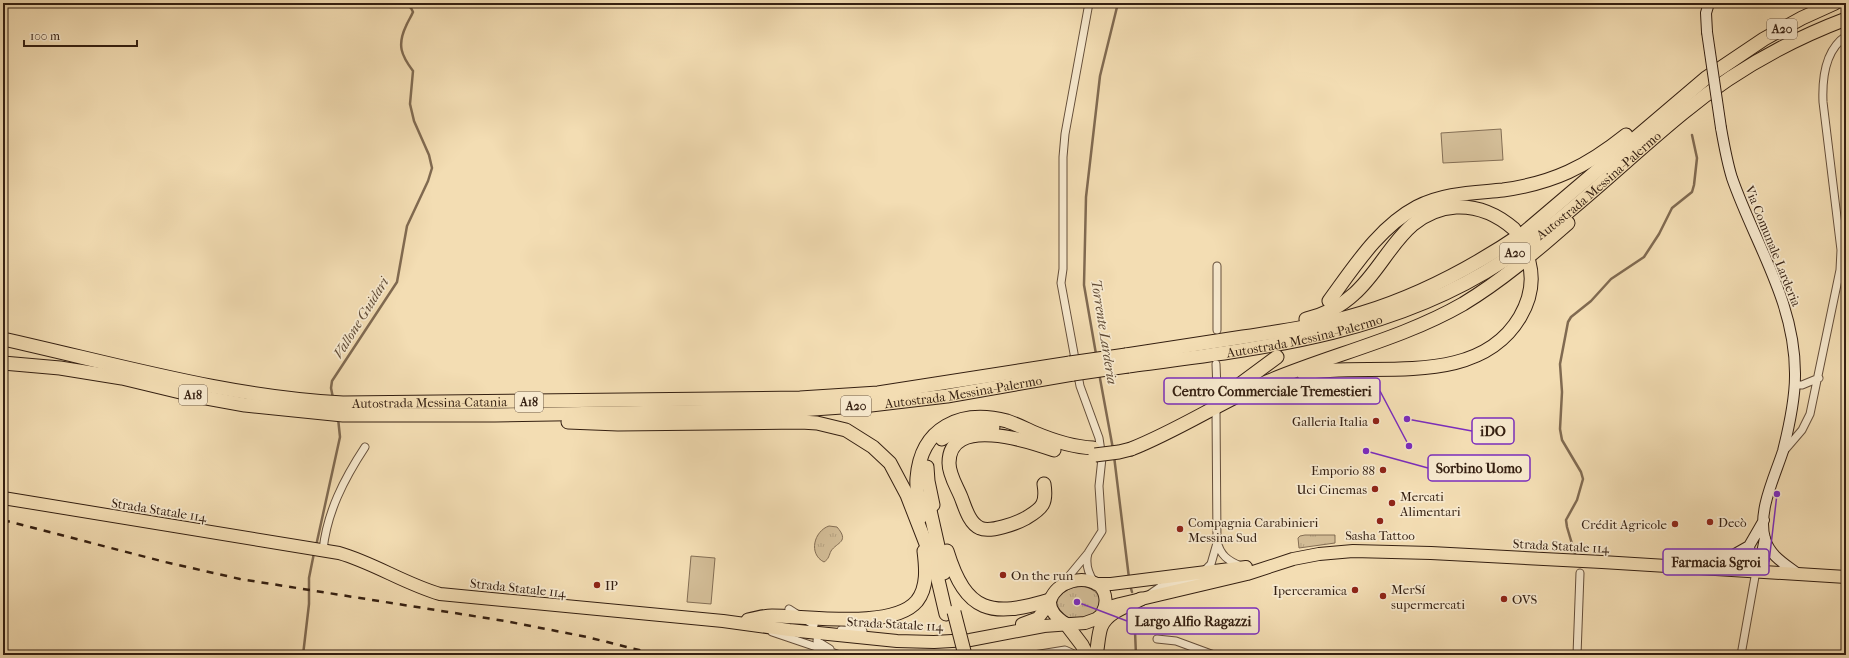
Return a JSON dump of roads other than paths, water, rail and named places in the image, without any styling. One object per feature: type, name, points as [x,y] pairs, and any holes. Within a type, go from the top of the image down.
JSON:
[{"type":"highway","name":"Autostrada Messina-Palermo","points":[[637,407],[799,410],[871,405],[947,396],[1072,369],[1301,328],[1337,320],[1398,301],[1433,286],[1474,264],[1526,231],[1689,91],[1764,39],[1802,18],[1835,3]]},
{"type":"highway","name":"Autostrada Messina-Palermo","points":[[1130,358],[1230,352],[1310,338],[1383,319],[1438,297],[1488,270],[1532,241],[1583,200],[1684,112],[1742,71],[1790,43],[1846,19]]},
{"type":"highway","points":[[1329,301],[1377,239],[1411,210],[1424,203],[1441,198],[1529,185],[1550,180],[1578,169],[1615,144],[1664,103],[1689,91]]},
{"type":"highway","points":[[1130,445],[1153,440],[1225,402],[1278,377],[1408,330],[1446,313],[1481,292],[1537,250],[1630,168],[1654,137]]},
{"type":"highway","points":[[1130,358],[1163,343],[1288,324],[1311,318],[1330,310],[1355,294],[1406,231],[1418,221],[1436,211],[1460,207],[1481,210],[1496,215],[1514,229]]},
{"type":"highway","points":[[1278,377],[1330,370],[1419,368],[1444,365],[1474,356],[1503,339],[1520,318],[1530,293],[1531,281],[1529,262]]},
{"type":"highway","name":"A18","points":[[3,338],[227,390],[326,408]]},
{"type":"highway","points":[[3,345],[64,352]]},
{"type":"highway","points":[[748,623],[771,616],[829,619],[864,624],[893,616],[906,610],[917,601],[922,591],[926,574],[917,487],[918,470],[922,455],[929,441],[939,430],[950,423],[963,418],[990,418],[1009,422],[1059,442],[1094,451],[1113,453],[1238,385],[1277,357]]},
{"type":"highway","name":"A18","points":[[3,363],[60,368],[122,378],[238,404],[343,409]]},
{"type":"highway","name":"Autostrada Messina-Catania","points":[[343,409],[637,407]]},
{"type":"highway","name":"Autostrada Messina-Catania","points":[[343,409],[495,415],[637,407]]},
{"type":"highway","points":[[495,415],[549,421],[618,424],[801,422],[836,426],[864,440],[882,454],[890,463],[902,484],[935,567],[965,655]]},
{"type":"highway","points":[[957,655],[926,491],[927,467],[930,455],[938,443],[955,431],[968,427],[983,426],[1002,429],[1023,436],[1041,445]]},
{"type":"highway","points":[[1044,484],[1046,494],[1043,504],[1023,520],[988,530],[980,528],[971,520],[952,475],[949,462],[952,450],[960,441],[972,436],[988,435],[1041,445],[1069,454],[1094,451]]},
{"type":"highway","points":[[927,467],[931,499],[950,559],[956,577],[968,594],[978,602],[998,610],[1024,608],[1049,602]]},
{"type":"highway","points":[[1095,655],[1100,630],[1104,622],[1114,612],[1141,599]]},
{"type":"highway","points":[[789,609],[864,624]]},
{"type":"highway","points":[[1095,655],[1092,638],[1099,616]]},
{"type":"highway","points":[[1066,624],[1082,645],[1087,655]]},
{"type":"main road","name":"Strada Statale 114","points":[[3,498],[318,549],[352,557],[412,584],[440,594],[501,601],[748,623],[897,641],[946,642],[983,638],[1036,627],[1066,624]]},
{"type":"main road","name":"Strada Statale 114","points":[[1275,564],[1319,554],[1373,551],[1710,568],[1846,577]]},
{"type":"main road","points":[[1275,564],[1243,567],[1223,575],[1113,606],[1099,616],[1085,623],[1066,624],[1056,617],[1049,602],[1053,593],[1060,587],[1077,581],[1111,584],[1203,572],[1223,575],[1247,574],[1275,564]]},
{"type":"main road","points":[[1096,583],[1102,589],[1106,599],[1104,609],[1099,616]]},
{"type":"main road","name":"Strada Statale 114","points":[[814,630],[864,624],[896,633],[969,633],[1030,622],[1041,616],[1049,602]]},
{"type":"street","points":[[1060,587],[1088,553],[1102,531],[1099,486],[1102,458],[1099,438],[1080,386],[1061,283],[1063,269],[1063,157],[1065,134],[1089,3]]},
{"type":"street","name":"Via Comunale Larderia","points":[[1709,3],[1706,18],[1707,32],[1721,128],[1732,177],[1784,302],[1792,340],[1795,386],[1790,420],[1782,452],[1771,484],[1764,520],[1765,538],[1761,558],[1756,571],[1741,655]]},
{"type":"street","points":[[1782,452],[1797,438],[1808,421],[1819,378],[1842,257],[1823,87],[1825,70],[1830,54],[1836,44],[1846,36]]},
{"type":"street","points":[[1217,266],[1217,330]]},
{"type":"street","points":[[1216,364],[1217,390]]},
{"type":"street","points":[[1795,386],[1802,385],[1819,378]]},
{"type":"street","points":[[1216,409],[1217,541],[1223,575]]},
{"type":"street","points":[[318,549],[335,501],[347,476],[365,447]]},
{"type":"street","name":"Via Comunale Larderia","points":[[1749,546],[1764,520]]},
{"type":"street","name":"Via Comunale Larderia","points":[[1765,538],[1770,549],[1777,558],[1798,574]]},
{"type":"street","points":[[1710,568],[1749,546],[1751,562],[1756,571]]},
{"type":"street","points":[[1218,552],[1227,560],[1243,567]]},
{"type":"street","points":[[1203,572],[1211,564],[1218,552]]},
{"type":"street","points":[[1088,553],[1086,560],[1088,570],[1096,583]]},
{"type":"street","points":[[1577,655],[1580,573]]},
{"type":"street","points":[[789,609],[802,617],[814,630],[819,643],[841,655]]},
{"type":"street","points":[[748,623],[809,646],[841,655]]},
{"type":"street","points":[[809,646],[814,630]]},
{"type":"street","points":[[1157,639],[1176,641],[1214,655]]},
{"type":"street","points":[[1034,655],[1065,650],[1076,655]]},
{"type":"waterway","name":"Vallone Guidari","points":[[333,398],[331,388],[332,381],[397,282],[407,226],[428,181],[432,168],[429,155],[414,121],[410,104],[413,71],[403,55],[401,44],[403,33],[413,12],[411,8],[404,3]]},
{"type":"waterway","name":"Torrente Larderia","points":[[1096,354],[1084,285],[1086,197],[1100,76],[1118,3]]},
{"type":"waterway","points":[[1575,554],[1566,520],[1577,500],[1583,479],[1581,472],[1562,440],[1560,429],[1562,392],[1560,364],[1568,322],[1571,317],[1591,301],[1611,279],[1644,257],[1659,234],[1672,208],[1692,192],[1697,158],[1692,135]]},
{"type":"waterway","name":"Torrente Larderia","points":[[1099,373],[1113,449]]},
{"type":"waterway","name":"Vallone Guidari","points":[[316,546],[340,437],[338,418]]},
{"type":"waterway","name":"Torrente Larderia","points":[[1114,456],[1129,578]]},
{"type":"waterway","name":"Vallone Guidari","points":[[303,655],[309,604],[309,578],[314,553]]},
{"type":"waterway","name":"Torrente Larderia","points":[[1130,585],[1132,592]]},
{"type":"waterway","name":"Torrente Larderia","points":[[1134,608],[1136,655]]},
{"type":"railway","points":[[3,520],[165,562],[240,579],[505,621],[587,637],[659,655]]},
{"type":"place","name":"iDO","points":[[1407,419]]},
{"type":"place","name":"Galleria Italia","points":[[1376,421]]},
{"type":"place","name":"Centro Commerciale Tremestieri","points":[[1409,446]]},
{"type":"place","name":"Sorbino Uomo","points":[[1366,451]]},
{"type":"place","name":"Emporio 88","points":[[1383,470]]},
{"type":"place","name":"Uci Cinemas","points":[[1375,489]]},
{"type":"place","name":"Farmacia Sgroi","points":[[1777,494]]},
{"type":"place","name":"Mercati Alimentari","points":[[1392,503]]},
{"type":"place","name":"Sasha Tattoo","points":[[1380,521]]},
{"type":"place","name":"Decò","points":[[1710,522]]},
{"type":"place","name":"Crédit Agricole","points":[[1675,524]]},
{"type":"place","name":"Compagnia Carabinieri Messina Sud","points":[[1180,529]]},
{"type":"place","name":"On the run","points":[[1003,575]]},
{"type":"place","name":"IP","points":[[597,585]]},
{"type":"place","name":"Iperceramica","points":[[1355,590]]},
{"type":"place","name":"MerSí supermercati","points":[[1383,596]]},
{"type":"place","name":"OVS","points":[[1504,599]]},
{"type":"place","name":"Largo Alfio Ragazzi","points":[[1077,602]]}]
